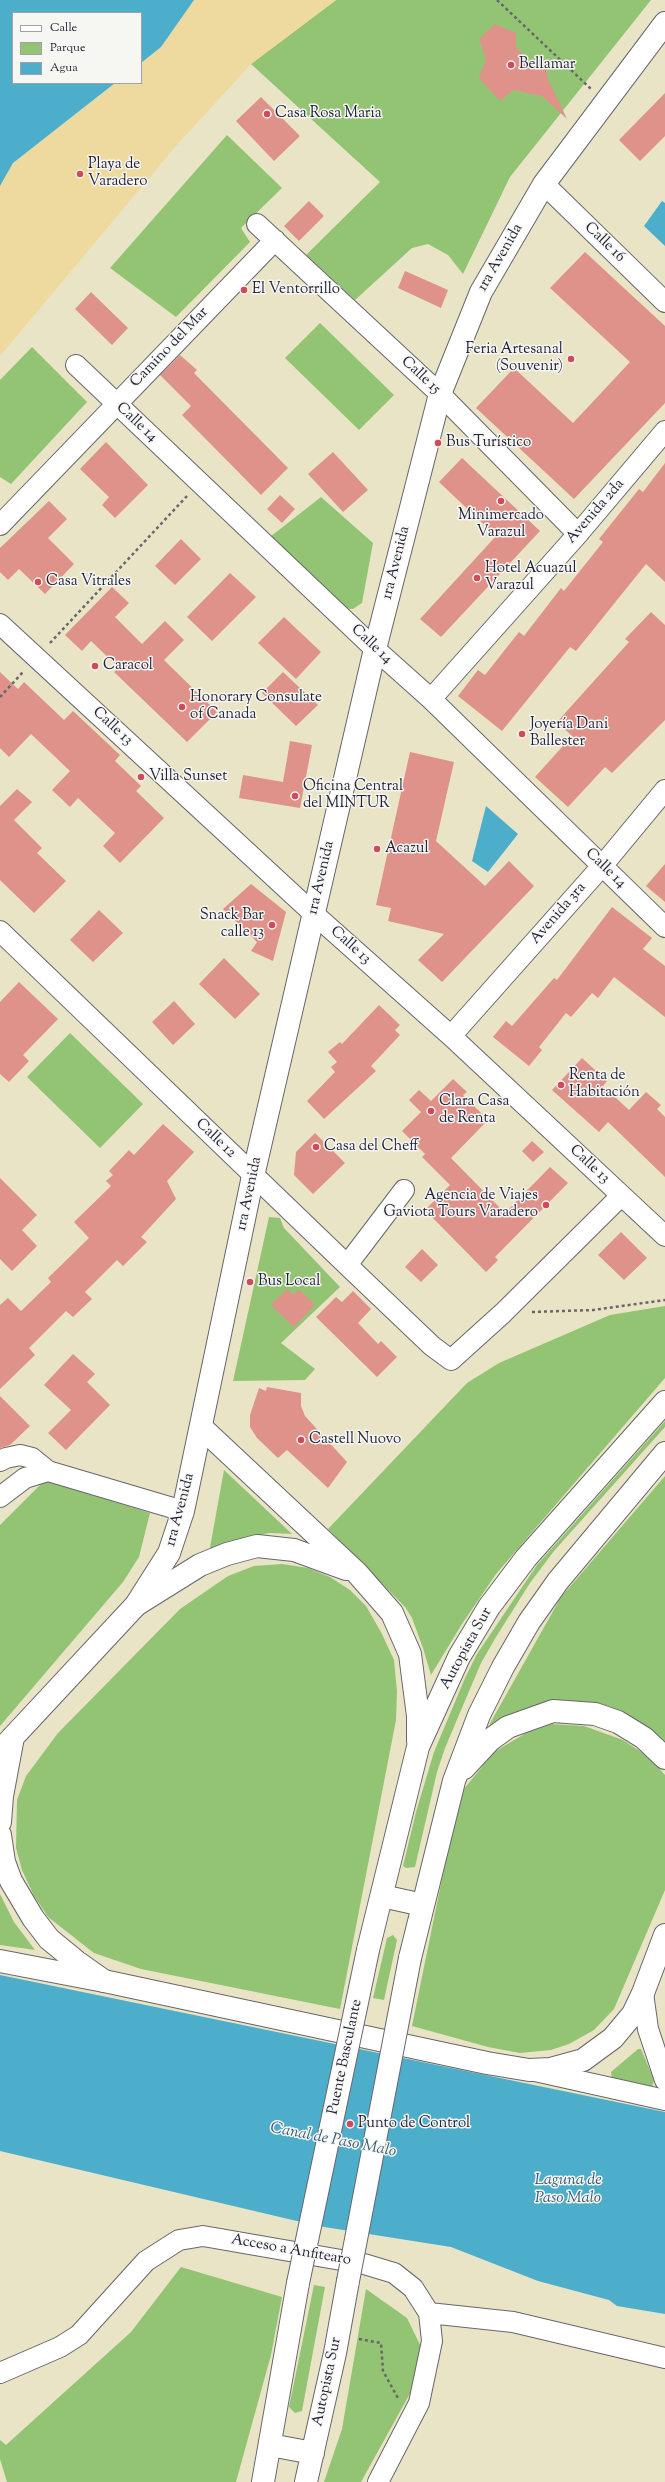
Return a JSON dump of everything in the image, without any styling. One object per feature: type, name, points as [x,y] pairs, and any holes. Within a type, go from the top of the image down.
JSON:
[{"type":"main road","name":"1ra Avenida","points":[[7,1744],[136,1606],[169,1554],[183,1511],[253,1176],[375,649],[440,394],[480,292],[544,184],[665,23]]},
{"type":"main road","name":"Autopista Sur","points":[[368,1950],[418,1747],[459,1657],[489,1607],[526,1558],[665,1402]]},
{"type":"main road","points":[[201,1427],[357,1573],[385,1603],[405,1638],[414,1680],[418,1747]]},
{"type":"main road","points":[[382,1896],[423,1905],[454,1781],[479,1715],[503,1667],[529,1622],[592,1539],[665,1453]]},
{"type":"main road","points":[[136,1606],[200,1565],[226,1554],[257,1546],[294,1550],[357,1573]]},
{"type":"main road","points":[[454,1781],[472,1758],[502,1732],[521,1721],[553,1711],[595,1714],[618,1722],[644,1738],[665,1758]]},
{"type":"main road","points":[[0,1822],[1,1795],[7,1744]]},
{"type":"main road","points":[[0,1835],[4,1862],[11,1881],[33,1918],[49,1938],[77,1962],[104,1980]]},
{"type":"main road","name":"Autopista Sur","points":[[306,2482],[338,2334],[410,1958],[423,1905]]},
{"type":"main road","points":[[0,1961],[104,1980],[486,2063],[529,2070],[550,2069],[567,2065],[594,2053],[613,2038],[633,2014],[643,1993],[665,1935]]},
{"type":"main road","name":"Puente Basculante","points":[[270,2445],[298,2283],[368,1950]]},
{"type":"main road","points":[[263,2482],[270,2445],[312,2453]]},
{"type":"street","name":"Calle 16","points":[[544,184],[665,302]]},
{"type":"street","name":"Calle 15","points":[[257,224],[440,394],[578,534]]},
{"type":"street","name":"Camino del Mar","points":[[0,525],[115,403],[275,240]]},
{"type":"street","name":"Calle 14","points":[[76,365],[375,649],[430,699],[665,926]]},
{"type":"street","name":"Avenida 2da","points":[[430,699],[578,534],[665,432]]},
{"type":"street","name":"Calle 13","points":[[0,624],[314,914],[451,1036],[665,1236]]},
{"type":"street","name":"Avenida 3ra","points":[[451,1036],[602,866],[665,790]]},
{"type":"street","name":"Calle 12","points":[[0,931],[253,1176],[432,1346],[452,1360],[503,1313]]},
{"type":"street","points":[[347,1265],[404,1190]]},
{"type":"street","points":[[503,1313],[621,1196]]},
{"type":"street","points":[[0,1461],[6,1458],[32,1458],[48,1471],[183,1511]]},
{"type":"street","points":[[0,1497],[12,1486],[25,1478],[48,1471]]},
{"type":"street","points":[[643,1993],[648,2029],[665,2080]]},
{"type":"street","points":[[529,2070],[665,2100]]},
{"type":"street","name":"Acceso a Anfitearo","points":[[0,2373],[60,2347],[80,2335],[146,2261],[179,2240],[203,2236],[285,2249],[364,2264],[394,2273],[413,2288],[429,2313],[432,2341],[419,2403],[378,2482]]},
{"type":"street","points":[[429,2313],[513,2322],[665,2358]]},
{"type":"path","points":[[497,0],[605,101]]},
{"type":"path","points":[[0,697],[200,483]]},
{"type":"path","points":[[503,1313],[593,1310],[665,1300]]},
{"type":"path","points":[[338,2334],[381,2343],[384,2371],[410,2420]]},
{"type":"green space","points":[[336,0],[651,0],[510,177],[463,274],[448,255],[428,244],[412,248],[355,300],[306,255],[380,182],[251,64]]},
{"type":"green space","points":[[227,135],[282,188],[241,228],[250,242],[176,317],[110,268]]},
{"type":"green space","points":[[320,323],[394,395],[359,430],[285,358]]},
{"type":"green space","points":[[32,347],[87,402],[11,484],[0,477],[0,380]]},
{"type":"green space","points":[[321,497],[373,543],[362,603],[353,609],[339,608],[270,537]]},
{"type":"green space","points":[[70,1033],[143,1104],[100,1148],[27,1077]]},
{"type":"green space","points":[[269,1217],[280,1218],[284,1228],[340,1287],[281,1343],[315,1369],[305,1380],[233,1381]]},
{"type":"green space","points":[[665,1306],[665,1378],[496,1574],[462,1624],[431,1675],[412,1618],[405,1607],[328,1529],[467,1383],[499,1363],[610,1315]]},
{"type":"green space","points":[[665,1421],[665,1427],[554,1551],[530,1583],[496,1637],[481,1663],[445,1748],[437,1772],[415,1867],[406,1868],[403,1866],[416,1812],[434,1752],[465,1678],[477,1654],[537,1565]]},
{"type":"green space","points":[[224,1470],[292,1534],[270,1533],[249,1537],[209,1553]]},
{"type":"green space","points":[[665,1476],[665,1742],[637,1720],[609,1706],[579,1702],[548,1704],[516,1713],[488,1727],[561,1597]]},
{"type":"green space","points":[[45,1480],[150,1513],[139,1557],[123,1582],[0,1726],[0,1525]]},
{"type":"green space","points":[[282,1564],[308,1568],[330,1577],[350,1590],[366,1606],[381,1632],[394,1660],[397,1691],[396,1720],[340,2009],[141,1969],[94,1953],[48,1917],[33,1894],[22,1870],[16,1848],[17,1800],[26,1776],[58,1733],[180,1609],[228,1576],[254,1566]]},
{"type":"green space","points":[[552,1724],[584,1726],[623,1740],[649,1757],[665,1775],[665,1890],[614,2009],[594,2030],[569,2044],[551,2050],[520,2053],[488,2047],[412,2026],[459,1795],[494,1752],[526,1733]]},
{"type":"green space","points":[[0,1894],[14,1922],[35,1950],[0,1945]]},
{"type":"green space","points":[[393,1935],[397,1940],[384,2000],[373,1998],[387,1938]]},
{"type":"green space","points":[[638,2049],[641,2049],[654,2080],[652,2087],[612,2079],[611,2072]]},
{"type":"green space","points":[[181,2267],[282,2297],[271,2355],[236,2482],[7,2482],[0,2459],[0,2440],[6,2445],[131,2332]]},
{"type":"green space","points":[[314,2285],[325,2287],[302,2411],[295,2413],[289,2407]]},
{"type":"green space","points":[[366,2289],[407,2318],[428,2361],[361,2482],[324,2482],[342,2429]]},
{"type":"sand","name":"Playa de Varadero","points":[[194,0],[336,0],[251,64],[175,147],[0,356],[0,186],[13,163],[114,84],[142,84],[142,62],[161,47]]},
{"type":"water","points":[[0,0],[194,0],[161,47],[142,62],[142,12],[12,12],[12,84],[114,84],[13,163],[0,186]]},
{"type":"water","points":[[662,201],[665,203],[665,246],[644,226]]},
{"type":"water","points":[[486,806],[518,834],[488,872],[472,861]]},
{"type":"water","name":"Laguna de Paso Malo","points":[[0,1975],[665,2112],[665,2314],[617,2306],[609,2300],[538,2281],[451,2247],[318,2226],[0,2151]]},
{"type":"building","name":"Bellamar","points":[[495,24],[516,33],[516,47],[529,61],[546,68],[548,79],[567,119],[542,96],[513,90],[500,101],[479,78],[486,59],[479,39]]},
{"type":"building","points":[[665,93],[665,136],[640,161],[619,140]]},
{"type":"building","points":[[261,97],[300,136],[274,161],[236,121]]},
{"type":"building","points":[[309,201],[324,216],[299,241],[284,226]]},
{"type":"building","points":[[585,252],[665,326],[665,403],[574,499],[476,408],[514,368],[573,423],[630,362],[550,288]]},
{"type":"building","points":[[405,271],[448,290],[441,308],[398,288]]},
{"type":"building","points":[[91,292],[128,328],[112,345],[75,309]]},
{"type":"building","points":[[180,355],[197,370],[194,373],[288,468],[261,495],[182,415],[191,406],[160,375]]},
{"type":"building","points":[[106,442],[148,485],[115,518],[102,505],[109,497],[80,469]]},
{"type":"building","points":[[333,452],[368,490],[343,512],[308,474]]},
{"type":"building","name":"Hotel Acuazul Varazul","points":[[462,458],[540,531],[441,637],[420,619],[496,536],[439,482]]},
{"type":"building","points":[[665,463],[665,582],[646,564],[576,651],[570,647],[502,731],[458,696],[478,670],[485,675],[519,632],[524,636],[561,588],[564,591],[603,542],[599,539],[639,489],[643,492]]},
{"type":"building","points":[[280,495],[295,509],[282,523],[267,509]]},
{"type":"building","points":[[49,501],[67,519],[48,538],[74,564],[45,594],[19,569],[8,580],[0,572],[0,548]]},
{"type":"building","points":[[181,539],[201,559],[175,585],[155,566]]},
{"type":"building","points":[[230,573],[256,597],[212,641],[187,617]]},
{"type":"building","points":[[112,587],[129,603],[115,617],[142,644],[165,621],[184,640],[164,660],[217,712],[187,742],[114,672],[119,668],[91,641],[82,651],[65,635]]},
{"type":"building","points":[[651,612],[665,625],[665,720],[612,773],[605,767],[568,807],[535,777],[572,736],[557,722],[629,642],[625,639]]},
{"type":"building","points":[[284,617],[321,652],[296,679],[258,643]]},
{"type":"building","points":[[0,672],[18,689],[24,682],[64,720],[73,711],[120,755],[115,761],[141,786],[136,791],[164,818],[120,863],[103,846],[115,833],[78,798],[70,807],[52,790],[70,771],[31,734],[9,757],[0,748]]},
{"type":"building","points":[[283,672],[318,705],[296,726],[262,693]]},
{"type":"building","points":[[290,741],[312,745],[300,808],[239,798],[243,775],[283,782]]},
{"type":"building","points":[[410,752],[454,762],[436,841],[485,886],[509,861],[534,886],[442,982],[418,960],[444,934],[388,921],[391,908],[376,905]]},
{"type":"building","points":[[17,789],[32,802],[14,820],[42,848],[37,853],[66,881],[34,913],[0,880],[0,806]]},
{"type":"building","points":[[665,864],[665,902],[646,886]]},
{"type":"building","points":[[251,884],[286,912],[273,961],[251,951],[257,942],[223,909]]},
{"type":"building","points":[[612,907],[652,938],[643,949],[665,966],[665,1017],[614,977],[598,998],[592,993],[571,1017],[566,1013],[539,1047],[542,1050],[529,1066],[493,1037],[506,1021],[512,1026],[554,978],[557,980]]},
{"type":"building","points":[[99,910],[123,933],[93,962],[70,940]]},
{"type":"building","points":[[224,958],[260,994],[235,1019],[199,984]]},
{"type":"building","points":[[19,982],[58,1019],[23,1055],[29,1061],[9,1082],[0,1074],[0,1002]]},
{"type":"building","points":[[174,1001],[195,1024],[173,1045],[152,1022]]},
{"type":"building","points":[[379,1005],[400,1025],[395,1030],[400,1035],[371,1066],[376,1071],[324,1119],[307,1101],[335,1072],[331,1067],[337,1062],[328,1052],[340,1042],[342,1044]]},
{"type":"building","points":[[582,1058],[607,1081],[603,1086],[629,1110],[646,1092],[661,1105],[657,1109],[665,1117],[665,1177],[608,1122],[599,1132],[552,1090]]},
{"type":"building","points":[[453,1079],[467,1092],[463,1095],[488,1120],[451,1158],[505,1213],[550,1167],[568,1183],[495,1257],[498,1260],[486,1272],[425,1210],[450,1185],[422,1157],[425,1154],[402,1131],[421,1112],[409,1100],[419,1090],[431,1101]]},
{"type":"building","points":[[163,1124],[194,1152],[167,1181],[176,1199],[141,1237],[147,1242],[123,1266],[117,1260],[85,1292],[92,1299],[73,1317],[66,1311],[29,1348],[35,1355],[0,1389],[0,1305],[8,1298],[21,1311],[51,1282],[48,1278],[89,1238],[74,1222],[111,1186],[106,1181],[113,1175],[109,1171],[129,1150],[134,1155]]},
{"type":"building","points":[[315,1133],[345,1163],[313,1194],[294,1175],[296,1152]]},
{"type":"building","points":[[532,1141],[544,1152],[533,1162],[522,1151]]},
{"type":"building","points":[[0,1178],[37,1215],[22,1230],[37,1246],[12,1271],[0,1259]]},
{"type":"building","points":[[621,1232],[647,1258],[624,1280],[598,1255]]},
{"type":"building","points":[[422,1249],[438,1265],[421,1282],[405,1267]]},
{"type":"building","points":[[287,1289],[292,1294],[300,1290],[315,1305],[294,1327],[271,1305]]},
{"type":"building","points":[[353,1291],[371,1309],[358,1323],[378,1344],[381,1341],[397,1357],[377,1377],[316,1317],[336,1297],[342,1302]]},
{"type":"building","points":[[73,1354],[95,1374],[87,1382],[110,1405],[66,1450],[48,1433],[71,1410],[44,1385]]},
{"type":"building","name":"Castell Nuovo","points":[[267,1387],[301,1393],[301,1406],[305,1416],[347,1462],[328,1488],[287,1450],[278,1458],[257,1438],[250,1427],[250,1415],[259,1388],[266,1391]]},
{"type":"building","points":[[0,1396],[30,1426],[10,1445],[0,1448]]},
{"type":"place","name":"Bellamar","points":[[511,65]]},
{"type":"place","name":"Casa Rosa Maria","points":[[267,114]]},
{"type":"place","name":"Playa de Varadero","points":[[80,174]]},
{"type":"place","name":"El Ventorrillo","points":[[244,290]]},
{"type":"place","name":"Feria Artesanal (Souvenir)","points":[[571,359]]},
{"type":"place","name":"Bus Turístico","points":[[438,443]]},
{"type":"place","name":"Minimercado Varazul","points":[[501,501]]},
{"type":"place","name":"Hotel Acuazul Varazul","points":[[477,578]]},
{"type":"place","name":"Casa Vitrales","points":[[38,582]]},
{"type":"place","name":"Caracol","points":[[95,666]]},
{"type":"place","name":"Honorary Consulate of Canada","points":[[182,707]]},
{"type":"place","name":"Joyería Dani Ballester","points":[[522,734]]},
{"type":"place","name":"Villa Sunset","points":[[141,777]]},
{"type":"place","name":"Oficina Central del MINTUR","points":[[295,796]]},
{"type":"place","name":"Acazul","points":[[377,849]]},
{"type":"place","name":"Snack Bar calle 13","points":[[272,925]]},
{"type":"place","name":"Renta de Habitación","points":[[561,1085]]},
{"type":"place","name":"Clara Casa de Renta","points":[[431,1111]]},
{"type":"place","name":"Casa del Cheff","points":[[316,1147]]},
{"type":"place","name":"Agencia de Viajes Gaviota Tours Varadero","points":[[546,1205]]},
{"type":"place","name":"Bus Local","points":[[250,1282]]},
{"type":"place","name":"Castell Nuovo","points":[[301,1440]]},
{"type":"place","name":"Punto de Control","points":[[350,2124]]},
{"type":"water label","name":"Canal de Paso Malo","points":[[333,2141]]}]
